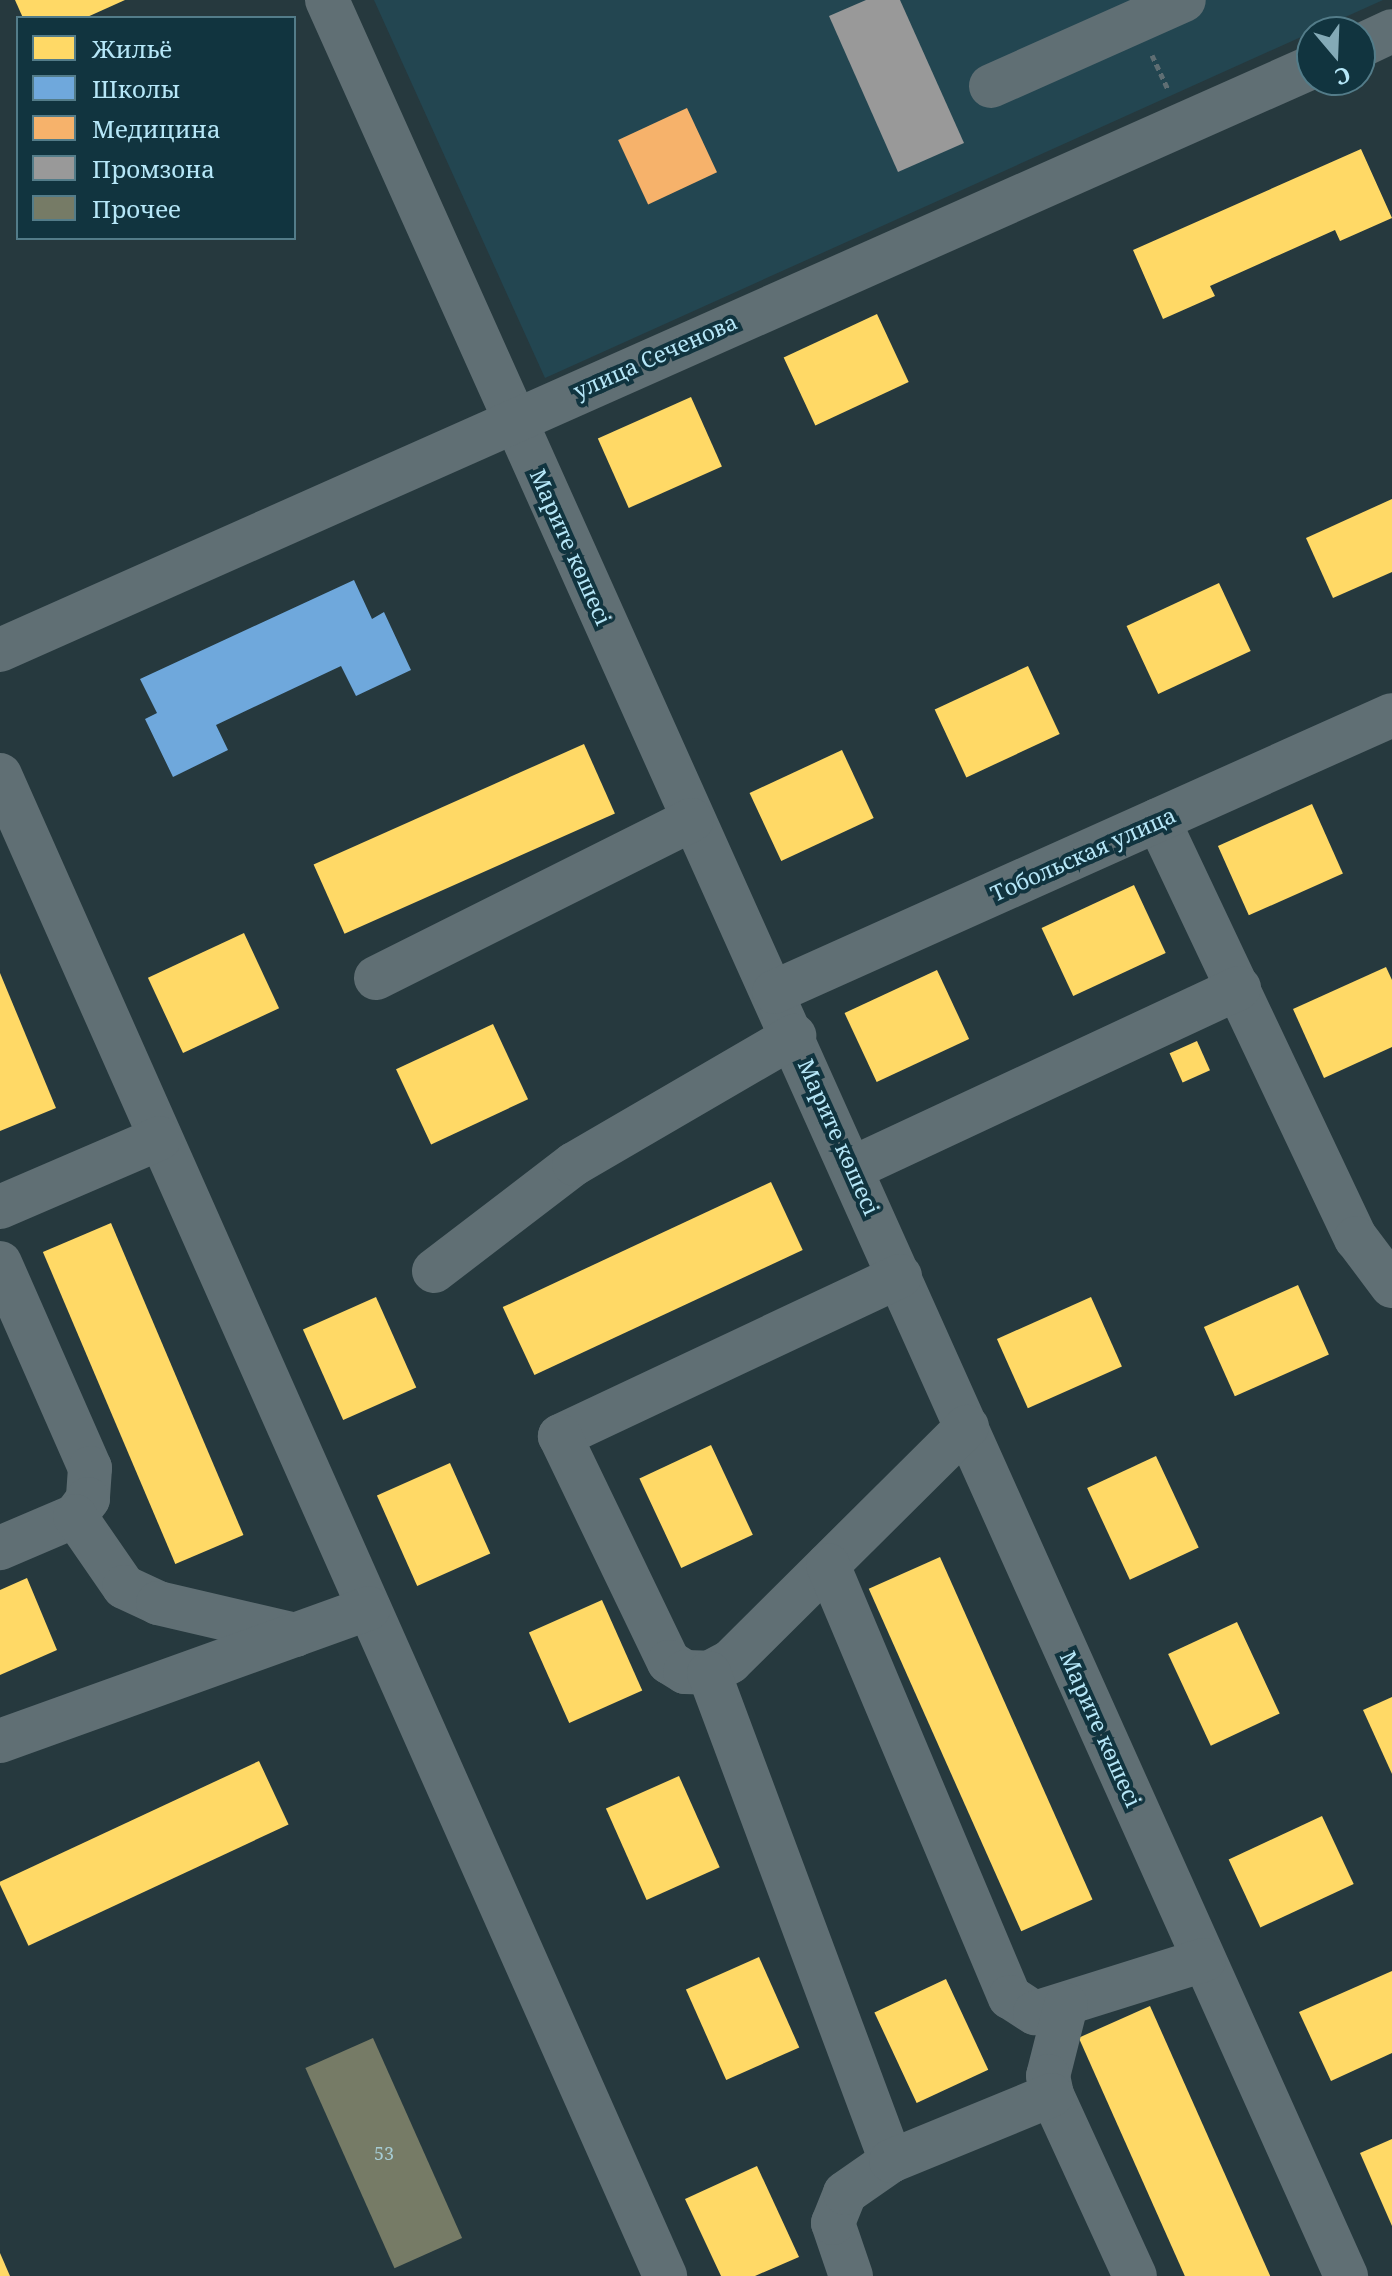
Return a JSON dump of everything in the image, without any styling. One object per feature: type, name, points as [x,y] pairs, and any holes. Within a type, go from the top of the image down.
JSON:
[{"type":"street","name":"Марите көшесі","points":[[327,0],[692,820],[794,1036],[1346,2276]]},
{"type":"street","points":[[991,86],[1184,0]]},
{"type":"street","name":"улица Сеченова","points":[[0,650],[514,418],[1296,74]]},
{"type":"street","name":"Тобольская улица","points":[[774,992],[1392,715]]},
{"type":"street","points":[[0,775],[665,2276]]},
{"type":"street","points":[[376,978],[692,820]]},
{"type":"street","points":[[1158,820],[1356,1238],[1392,1286]]},
{"type":"street","points":[[853,1168],[1239,988]]},
{"type":"street","points":[[434,1271],[574,1164],[794,1036]]},
{"type":"street","points":[[0,1207],[160,1138]]},
{"type":"street","points":[[0,1263],[90,1468],[88,1499],[75,1516],[0,1548]]},
{"type":"street","points":[[900,1276],[560,1436],[669,1662],[685,1672],[709,1673],[730,1662],[967,1427]]},
{"type":"street","points":[[75,1516],[124,1587],[158,1603],[295,1635]]},
{"type":"street","points":[[828,1565],[1010,1997],[1035,2013],[1204,1960]]},
{"type":"street","points":[[0,1741],[369,1608]]},
{"type":"street","points":[[709,1673],[891,2161]]},
{"type":"street","points":[[1066,2005],[1048,2076],[1052,2095],[1135,2276]]},
{"type":"street","points":[[851,2276],[833,2223],[845,2193],[891,2161],[1052,2095]]},
{"type":"path","points":[[1136,21],[1183,123]]},
{"type":"shaded area","points":[[374,0],[1383,0],[1348,16],[1296,16],[1296,39],[545,378]]},
{"type":"building: Жильё","points":[[15,0],[125,0],[89,16],[22,16]]},
{"type":"building: Жильё","points":[[1361,149],[1392,218],[1340,241],[1335,230],[1210,286],[1215,296],[1163,319],[1133,250]]},
{"type":"building: Жильё","points":[[877,314],[909,382],[815,426],[784,358]]},
{"type":"building: Жильё","points":[[691,397],[722,466],[629,508],[598,438]]},
{"type":"building: Жильё","points":[[1392,499],[1392,572],[1333,598],[1306,538]]},
{"type":"building: Жильё","points":[[1219,583],[1251,651],[1158,694],[1127,626]]},
{"type":"building: Жильё","points":[[1028,666],[1060,734],[966,778],[935,710]]},
{"type":"building: Жильё","points":[[584,744],[615,813],[345,934],[314,864]]},
{"type":"building: Жильё","points":[[842,750],[874,818],[781,861],[750,793]]},
{"type":"building: Жильё","points":[[1312,804],[1343,873],[1249,915],[1218,846]]},
{"type":"building: Жильё","points":[[1134,885],[1166,953],[1073,996],[1042,928]]},
{"type":"building: Жильё","points":[[244,933],[279,1008],[183,1053],[148,978]]},
{"type":"building: Жильё","points":[[1386,967],[1392,980],[1392,1047],[1324,1078],[1293,1009]]},
{"type":"building: Жильё","points":[[937,970],[969,1039],[877,1082],[845,1013]]},
{"type":"building: Жильё","points":[[0,973],[56,1108],[0,1131]]},
{"type":"building: Жильё","points":[[493,1024],[528,1099],[431,1144],[396,1069]]},
{"type":"building: Жильё","points":[[1197,1041],[1210,1070],[1183,1082],[1170,1053]]},
{"type":"building: Жильё","points":[[771,1182],[803,1250],[534,1375],[503,1307]]},
{"type":"building: Жильё","points":[[111,1223],[243,1535],[175,1564],[43,1252]]},
{"type":"building: Жильё","points":[[1298,1285],[1329,1354],[1235,1396],[1204,1327]]},
{"type":"building: Жильё","points":[[376,1297],[416,1387],[343,1420],[303,1330]]},
{"type":"building: Жильё","points":[[1091,1297],[1122,1366],[1028,1408],[997,1339]]},
{"type":"building: Жильё","points":[[711,1445],[753,1535],[681,1568],[639,1478]]},
{"type":"building: Жильё","points":[[1156,1456],[1199,1548],[1130,1580],[1087,1488]]},
{"type":"building: Жильё","points":[[450,1463],[490,1553],[417,1586],[377,1496]]},
{"type":"building: Жильё","points":[[940,1557],[1093,1900],[1021,1931],[869,1589]]},
{"type":"building: Жильё","points":[[27,1578],[57,1650],[0,1675],[0,1590]]},
{"type":"building: Жильё","points":[[602,1600],[642,1690],[569,1723],[529,1633]]},
{"type":"building: Жильё","points":[[1237,1622],[1280,1714],[1211,1746],[1168,1654]]},
{"type":"building: Жильё","points":[[1392,1697],[1392,1774],[1363,1710]]},
{"type":"building: Жильё","points":[[259,1761],[289,1824],[28,1946],[0,1882]]},
{"type":"building: Жильё","points":[[679,1776],[720,1867],[647,1900],[606,1809]]},
{"type":"building: Жильё","points":[[1322,1816],[1354,1884],[1260,1928],[1229,1860]]},
{"type":"building: Жильё","points":[[759,1957],[799,2047],[726,2080],[686,1990]]},
{"type":"building: Жильё","points":[[1392,1971],[1392,2053],[1331,2081],[1299,2012]]},
{"type":"building: Жильё","points":[[946,1979],[988,2070],[917,2103],[874,2012]]},
{"type":"building: Жильё","points":[[1150,2006],[1270,2276],[1185,2276],[1079,2038]]},
{"type":"building: Жильё","points":[[1392,2139],[1392,2226],[1360,2153]]},
{"type":"building: Жильё","points":[[757,2166],[799,2257],[755,2276],[721,2276],[685,2199]]},
{"type":"building: Жильё","points":[[0,2253],[10,2276],[0,2276]]},
{"type":"building: Школы","points":[[354,580],[372,619],[384,612],[411,670],[356,696],[341,666],[216,725],[228,750],[173,777],[145,719],[157,713],[140,679]]},
{"type":"building: Медицина","points":[[687,108],[717,172],[648,204],[618,140]]},
{"type":"building: Промзона","points":[[866,0],[900,0],[964,143],[898,172],[829,16]]},
{"type":"building: Прочее","points":[[373,2038],[462,2238],[394,2268],[305,2068]]}]
